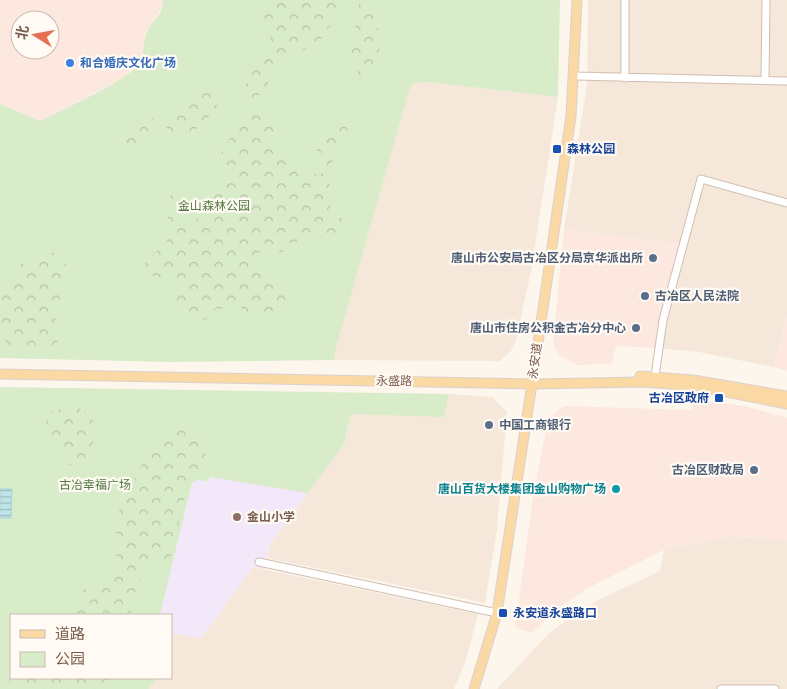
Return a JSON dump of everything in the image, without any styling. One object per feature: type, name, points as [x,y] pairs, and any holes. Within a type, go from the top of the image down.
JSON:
[{"type":"main road","name":"永安道","points":[[474,689],[497,613],[532,381],[571,116],[575,76],[577,0]]},
{"type":"main road","name":"永盛路","points":[[0,368],[532,381],[655,376],[693,380],[787,396]]},
{"type":"main road","name":"永盛路","points":[[0,374],[643,382],[696,386],[787,404]]},
{"type":"street","points":[[625,0],[625,78]]},
{"type":"street","points":[[765,80],[766,0]]},
{"type":"street","points":[[575,76],[787,81]]},
{"type":"street","points":[[655,376],[663,320],[701,179],[787,203]]},
{"type":"street","points":[[259,562],[497,613]]},
{"type":"street","points":[[721,689],[775,689]]},
{"type":"shaded area","name":"和合婚庆文化广场","points":[[0,0],[163,0],[163,6],[148,29],[142,60],[131,74],[40,121],[0,104]]},
{"type":"shaded area","points":[[588,0],[787,0],[787,316],[774,367],[699,352],[655,348],[659,319],[679,244],[564,230],[587,85]]},
{"type":"shaded area","points":[[426,82],[558,97],[531,271],[516,340],[511,351],[500,361],[334,360],[410,88],[414,83]]},
{"type":"shaded area","points":[[564,230],[679,244],[660,319],[655,348],[616,346],[612,364],[577,365],[557,354],[553,342]]},
{"type":"shaded area","points":[[787,316],[787,371],[774,367]]},
{"type":"shaded area","points":[[449,394],[492,397],[507,412],[497,529],[485,603],[267,558],[271,542],[344,444],[351,414],[444,416]]},
{"type":"shaded area","name":"唐山百货大楼集团金山购物广场","points":[[695,400],[745,406],[787,418],[787,541],[760,537],[728,536],[664,550],[590,587],[560,607],[532,633],[515,628],[533,497],[548,419],[564,406],[692,410]]},
{"type":"shaded area","name":"金山小学","points":[[344,444],[271,542],[264,569],[253,567],[201,638],[172,633],[172,614],[160,614],[192,483],[197,480]]},
{"type":"shaded area","points":[[728,536],[760,537],[787,541],[787,689],[497,689],[548,634],[567,620],[598,600],[660,571],[664,550]]},
{"type":"shaded area","points":[[253,567],[478,614],[465,663],[454,689],[149,689],[155,679],[172,679],[172,633],[201,638]]},
{"type":"green space","name":"金山森林公园","points":[[163,0],[560,0],[558,97],[426,82],[414,83],[410,88],[334,360],[170,362],[0,358],[0,104],[40,121],[127,75],[142,60],[146,34],[162,9]]},
{"type":"green space","points":[[281,0],[342,0],[338,9],[334,11],[326,38],[322,38],[288,60],[274,74],[260,95],[245,101],[242,97],[253,62],[264,59],[272,42],[266,28],[264,16]]},
{"type":"green space","points":[[360,0],[375,0],[373,7],[376,14],[379,46],[382,54],[380,60],[369,72],[363,75],[359,75],[354,61],[351,61],[349,57]]},
{"type":"green space","points":[[207,90],[219,102],[213,113],[189,136],[171,131],[159,121],[166,115],[176,114],[195,96]]},
{"type":"green space","points":[[259,111],[271,116],[273,119],[281,155],[291,168],[309,174],[329,173],[330,210],[346,221],[349,228],[344,235],[337,239],[329,240],[321,236],[316,239],[310,232],[298,242],[290,243],[282,253],[268,247],[256,255],[255,265],[277,281],[285,295],[286,303],[258,319],[249,311],[245,314],[241,313],[242,302],[240,302],[228,310],[217,308],[207,319],[202,320],[172,302],[177,297],[180,287],[177,283],[167,282],[157,285],[154,276],[141,274],[140,270],[153,254],[165,245],[172,229],[165,211],[161,207],[167,197],[173,194],[184,203],[182,213],[187,230],[194,234],[199,211],[212,188],[214,180],[224,178],[223,169],[218,157],[246,118]]},
{"type":"green space","points":[[147,120],[157,120],[153,136],[145,145],[134,149],[122,149],[124,141],[136,134]]},
{"type":"green space","points":[[343,122],[348,127],[347,132],[336,157],[327,167],[316,170],[318,161],[317,150],[320,148],[323,154],[331,147],[322,146],[316,142],[318,136],[325,135]]},
{"type":"green space","points":[[48,253],[55,253],[66,258],[65,286],[59,301],[54,326],[60,351],[6,346],[5,333],[0,331],[0,293],[22,263]]},
{"type":"green space","name":"古冶幸福广场","points":[[0,387],[449,394],[444,417],[351,414],[344,444],[308,493],[211,477],[207,481],[197,480],[192,483],[160,614],[10,614],[10,679],[155,679],[149,689],[0,689]]},
{"type":"green space","points":[[70,406],[82,410],[91,417],[97,434],[84,461],[79,467],[64,464],[52,438],[44,431],[48,413]]},
{"type":"green space","points":[[181,422],[191,424],[202,434],[206,449],[200,474],[193,476],[188,485],[171,556],[151,567],[141,578],[135,593],[131,614],[71,614],[81,593],[86,587],[108,582],[119,571],[114,543],[120,519],[119,507],[122,506],[145,459],[161,438]]},
{"type":"green space","points":[[13,679],[110,679],[102,689],[53,689],[49,685],[44,689],[4,689],[5,685]]},
{"type":"water","points":[[0,489],[12,489],[11,518],[0,518]]},
{"type":"place","name":"和合婚庆文化广场","points":[[70,63]]},
{"type":"place","name":"森林公园","points":[[557,149]]},
{"type":"place","name":"唐山市公安局古冶区分局京华派出所","points":[[653,258]]},
{"type":"place","name":"古冶区人民法院","points":[[645,296]]},
{"type":"place","name":"唐山市住房公积金古冶分中心","points":[[636,328]]},
{"type":"place","name":"古冶区政府","points":[[719,398]]},
{"type":"place","name":"中国工商银行","points":[[489,425]]},
{"type":"place","name":"古冶区财政局","points":[[754,470]]},
{"type":"place","name":"唐山百货大楼集团金山购物广场","points":[[616,489]]},
{"type":"place","name":"金山小学","points":[[237,517]]},
{"type":"place","name":"永安道永盛路口","points":[[503,613]]}]
